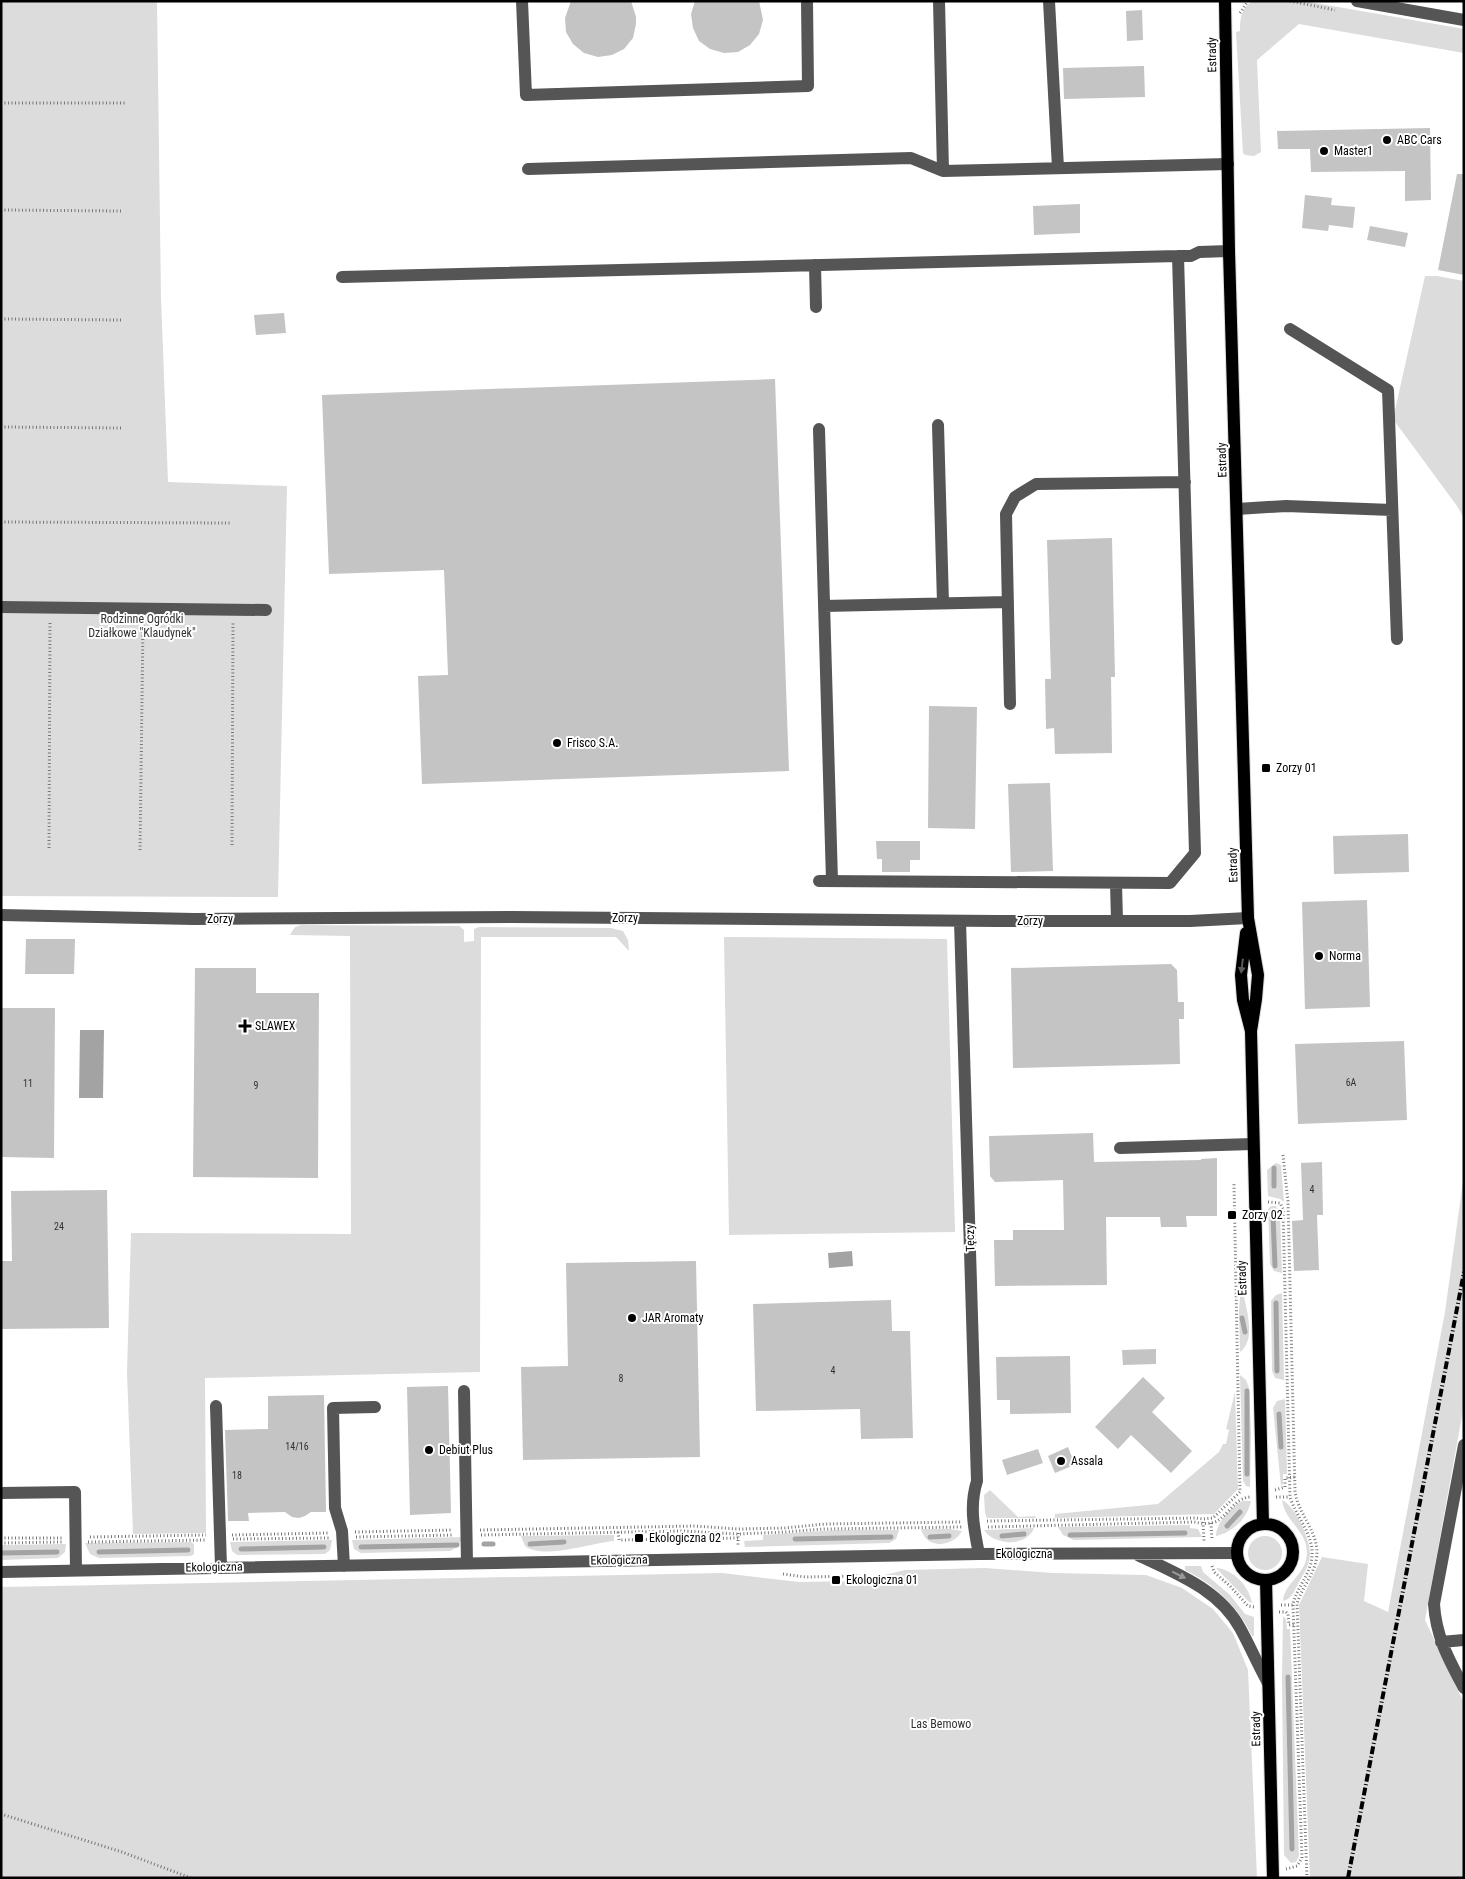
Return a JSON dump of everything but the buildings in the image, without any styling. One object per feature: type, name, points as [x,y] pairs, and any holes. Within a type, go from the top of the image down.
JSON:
[{"type":"main road","name":"Estrady","points":[[1225,1],[1248,918],[1241,975],[1243,1000],[1250,1031],[1263,1524]]},
{"type":"main road","points":[[1263,1524],[1274,1525],[1284,1531],[1290,1540],[1293,1551],[1291,1562],[1286,1571],[1276,1578],[1266,1580],[1248,1574],[1241,1567],[1237,1553],[1240,1540],[1245,1532],[1253,1526],[1263,1524]]},
{"type":"main road","name":"Estrady","points":[[1266,1580],[1273,1875]]},
{"type":"street","points":[[522,1],[526,95],[808,86],[807,1]]},
{"type":"street","points":[[939,1],[943,171]]},
{"type":"street","points":[[1050,1],[1058,168]]},
{"type":"street","points":[[1357,1],[1422,7],[1464,20]]},
{"type":"street","points":[[528,169],[911,158],[943,171],[1228,164]]},
{"type":"street","points":[[342,277],[1191,256],[1199,252],[1230,251]]},
{"type":"street","points":[[819,429],[824,606],[825,881],[1170,883],[1196,854],[1178,256]]},
{"type":"street","points":[[814,265],[816,307]]},
{"type":"street","points":[[1290,329],[1388,390],[1397,639]]},
{"type":"street","points":[[938,425],[943,603]]},
{"type":"street","points":[[1010,704],[1006,514],[1015,497],[1036,484],[1185,482]]},
{"type":"street","points":[[1237,509],[1286,506],[1392,510]]},
{"type":"street","points":[[824,606],[1008,602]]},
{"type":"street","points":[[1,607],[266,610]]},
{"type":"street","points":[[1116,883],[1117,921]]},
{"type":"street","name":"Zorzy","points":[[1,915],[194,919],[522,917],[960,921],[1190,921],[1248,918]]},
{"type":"street","name":"Tęczy","points":[[960,921],[977,1481],[972,1496],[974,1527],[979,1554]]},
{"type":"street","points":[[1120,1148],[1253,1144]]},
{"type":"street","points":[[464,1391],[467,1563]]},
{"type":"street","points":[[216,1406],[222,1567]]},
{"type":"street","points":[[344,1566],[343,1535],[335,1508],[333,1408],[375,1407]]},
{"type":"street","points":[[1464,1445],[1434,1604],[1435,1622],[1441,1642],[1464,1688]]},
{"type":"street","points":[[1,1493],[75,1492],[76,1570]]},
{"type":"street","name":"Ekologiczna","points":[[1,1572],[979,1554],[1237,1553]]},
{"type":"street","points":[[1135,1554],[1196,1583],[1224,1606],[1239,1626],[1268,1683]]},
{"type":"street","points":[[1441,1642],[1464,1640]]},
{"type":"path","points":[[1290,1],[1335,10]]},
{"type":"path","points":[[1,103],[125,103]]},
{"type":"path","points":[[1,210],[122,211]]},
{"type":"path","points":[[1,319],[121,320]]},
{"type":"path","points":[[1,427],[122,428]]},
{"type":"path","points":[[1,522],[231,523]]},
{"type":"path","points":[[48,848],[50,608]]},
{"type":"path","points":[[140,850],[143,609]]},
{"type":"path","points":[[232,845],[233,610]]},
{"type":"path","points":[[1273,1875],[1298,1866],[1302,1858],[1296,1624],[1299,1598],[1314,1568],[1317,1555],[1314,1534],[1297,1502],[1295,1491],[1288,1202],[1283,1155]]},
{"type":"path","points":[[1234,1184],[1240,1492],[1213,1518],[1203,1519],[1203,1523],[1208,1554],[1214,1572],[1251,1608],[1286,1612],[1289,1625],[1296,1624]]},
{"type":"path","points":[[1254,1203],[1276,1202],[1280,1203],[1283,1209],[1290,1497],[1307,1531],[1312,1549],[1310,1568],[1294,1598],[1293,1605],[1296,1624],[1307,1878]]},
{"type":"path","points":[[467,1532],[698,1531],[738,1534],[824,1529],[1203,1523],[1211,1524],[1212,1530],[1208,1554]]},
{"type":"path","points":[[1,1543],[161,1535],[221,1537],[343,1535],[695,1526],[738,1529]]},
{"type":"path","points":[[617,1528],[619,1540],[738,1538]]},
{"type":"path","points":[[1,1538],[76,1540]]},
{"type":"path","points":[[1217,1581],[1246,1612],[1252,1614],[1266,1609],[1293,1605]]},
{"type":"path","points":[[1,1814],[122,1852],[191,1878]]},
{"type":"green space","name":"Rodzinne Ogródki Działkowe \"Klaudynek\"","points":[[1,1],[157,1],[161,298],[168,482],[287,486],[278,897],[1,896]]},
{"type":"green space","points":[[1253,1],[1304,1],[1464,29],[1464,53],[1299,24],[1257,60],[1261,152],[1254,156],[1245,155],[1243,153],[1236,32],[1240,31],[1244,10]]},
{"type":"green space","points":[[1425,276],[1437,276],[1464,281],[1464,518],[1393,419]]},
{"type":"green space","points":[[301,925],[459,926],[464,930],[464,942],[474,941],[474,929],[479,927],[611,928],[623,931],[628,940],[629,951],[616,937],[481,937],[480,1372],[205,1378],[206,1533],[133,1534],[127,1372],[131,1233],[351,1234],[350,936],[290,935],[295,927]]},
{"type":"green space","points":[[724,937],[947,939],[955,1232],[729,1235]]},
{"type":"green space","points":[[1276,1163],[1281,1165],[1284,1202],[1268,1196],[1267,1170]]},
{"type":"green space","points":[[1464,1174],[1464,1405],[1425,1620],[1464,1703],[1464,1878],[1310,1878],[1299,1605],[1322,1557],[1368,1564],[1364,1601],[1388,1612],[1445,1312]]},
{"type":"green space","points":[[1271,1206],[1276,1206],[1280,1213],[1282,1273],[1274,1271],[1270,1264],[1268,1209]]},
{"type":"green space","points":[[1241,1281],[1249,1328],[1246,1346],[1240,1352],[1239,1312]]},
{"type":"green space","points":[[1282,1293],[1284,1380],[1275,1378],[1272,1371],[1271,1301],[1276,1295]]},
{"type":"green space","points":[[1240,1375],[1246,1380],[1249,1388],[1251,1433],[1250,1487],[1246,1486],[1243,1480]]},
{"type":"green space","points":[[1235,1392],[1238,1489],[1214,1514],[1055,1518],[1055,1514],[1158,1504],[1219,1452],[1223,1444],[1226,1444],[1229,1430],[1226,1429]]},
{"type":"green space","points":[[1285,1399],[1287,1474],[1283,1474],[1283,1484],[1281,1486],[1273,1408],[1277,1401]]},
{"type":"green space","points":[[990,1490],[1018,1517],[1035,1516],[1036,1518],[987,1518],[984,1495]]},
{"type":"green space","points":[[1282,1500],[1287,1503],[1297,1516],[1310,1549],[1307,1567],[1291,1597],[1283,1601],[1286,1590],[1304,1566],[1307,1550],[1302,1535],[1288,1516]]},
{"type":"green space","points":[[1243,1501],[1251,1501],[1243,1519],[1233,1528],[1216,1536],[1225,1515]]},
{"type":"green space","points":[[1190,1525],[1190,1528],[1198,1529],[1202,1537],[1074,1540],[1063,1535],[1058,1527]]},
{"type":"green space","points":[[1034,1528],[1025,1539],[1010,1542],[995,1539],[984,1530]]},
{"type":"green space","points":[[921,1529],[962,1531],[952,1540],[940,1544],[928,1540]]},
{"type":"green space","points":[[836,1530],[899,1530],[896,1539],[889,1543],[745,1547],[744,1541],[763,1540],[763,1535]]},
{"type":"green space","points":[[614,1535],[614,1541],[555,1551],[533,1550],[525,1546],[521,1536]]},
{"type":"green space","points":[[1265,1536],[1272,1537],[1277,1541],[1281,1546],[1281,1560],[1277,1565],[1272,1569],[1265,1570],[1258,1569],[1253,1565],[1249,1560],[1248,1553],[1249,1546],[1253,1541],[1258,1537]]},
{"type":"green space","points":[[462,1537],[459,1546],[450,1551],[361,1553],[354,1549],[352,1540]]},
{"type":"green space","points":[[332,1540],[330,1550],[325,1554],[237,1555],[232,1551],[230,1542]]},
{"type":"green space","points":[[191,1542],[194,1544],[194,1554],[191,1556],[99,1558],[90,1554],[85,1543]]},
{"type":"green space","points":[[66,1544],[65,1552],[58,1558],[1,1560],[1,1545]]},
{"type":"green space","points":[[1185,1566],[1201,1566],[1203,1572],[1230,1595],[1245,1614],[1254,1617],[1254,1636],[1252,1636],[1240,1615],[1224,1597],[1206,1582],[1185,1570]]},
{"type":"green space","name":"Las Bemowo","points":[[985,1568],[1053,1573],[1146,1575],[1182,1588],[1213,1609],[1233,1633],[1248,1670],[1257,1878],[1,1878],[1,1587],[722,1573],[799,1582],[860,1581],[905,1570]]},
{"type":"green space","points":[[1216,1568],[1234,1575],[1248,1590],[1252,1603],[1249,1602]]},
{"type":"green space","points":[[1283,1616],[1286,1619],[1287,1629],[1290,1629],[1299,1856],[1296,1862],[1291,1863],[1284,1855]]},
{"type":"shaded area","points":[[80,1030],[104,1030],[103,1098],[79,1098]]},
{"type":"shaded area","points":[[852,1251],[853,1266],[829,1268],[828,1253]]},
{"type":"waterway","points":[[1274,1168],[1274,1186]]},
{"type":"waterway","points":[[1273,1216],[1275,1266]]},
{"type":"waterway","points":[[1276,1303],[1277,1371]]},
{"type":"waterway","points":[[1242,1318],[1245,1332]]},
{"type":"waterway","points":[[1247,1391],[1247,1474]]},
{"type":"waterway","points":[[1279,1414],[1281,1447]]},
{"type":"waterway","points":[[1227,1526],[1240,1512]]},
{"type":"waterway","points":[[1070,1535],[1185,1533]]},
{"type":"waterway","points":[[1002,1536],[1024,1534]]},
{"type":"waterway","points":[[930,1537],[949,1536]]},
{"type":"waterway","points":[[795,1539],[891,1537]]},
{"type":"waterway","points":[[530,1544],[564,1542]]},
{"type":"waterway","points":[[484,1544],[493,1544]]},
{"type":"waterway","points":[[361,1547],[457,1545]]},
{"type":"waterway","points":[[241,1549],[324,1547]]},
{"type":"waterway","points":[[99,1552],[188,1550]]},
{"type":"waterway","points":[[1,1553],[57,1552]]},
{"type":"waterway","points":[[1288,1677],[1292,1849]]},
{"type":"railway","points":[[1348,1878],[1464,1272]]},
{"type":"place","name":"ABC Cars","points":[[1387,140]]},
{"type":"place","name":"Master1","points":[[1324,151]]},
{"type":"place","name":"Frisco S.A.","points":[[557,743]]},
{"type":"place","name":"Zorzy 01","points":[[1266,768]]},
{"type":"place","name":"Norma","points":[[1319,956]]},
{"type":"place","name":"SLAWEX","points":[[245,1026]]},
{"type":"place","name":"Zorzy 02","points":[[1232,1215]]},
{"type":"place","name":"JAR Aromaty","points":[[632,1318]]},
{"type":"place","name":"Debiut Plus","points":[[429,1450]]},
{"type":"place","name":"Assala","points":[[1061,1461]]},
{"type":"place","name":"Ekologiczna 02","points":[[639,1538]]},
{"type":"place","name":"Ekologiczna 01","points":[[836,1580]]}]
